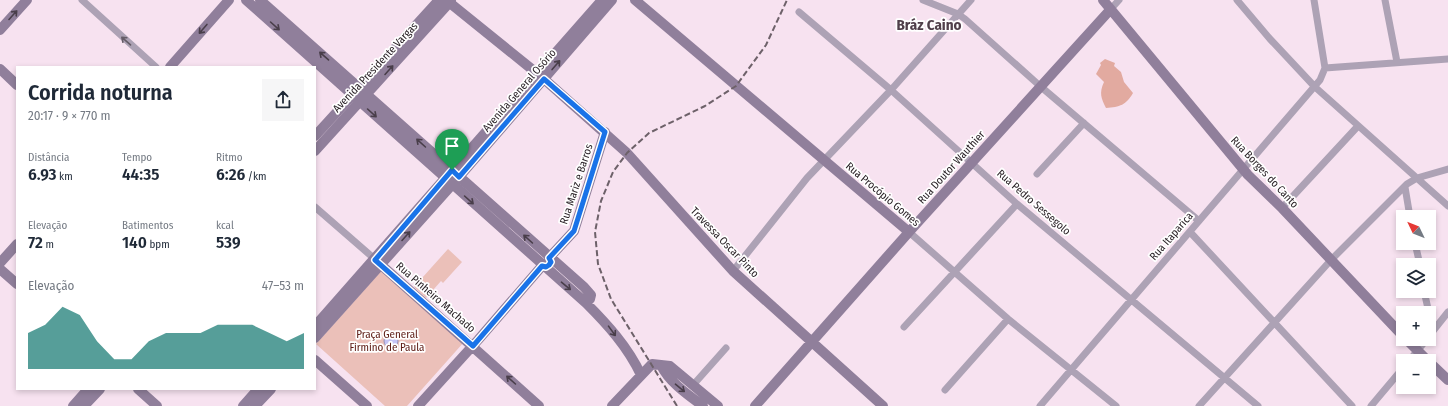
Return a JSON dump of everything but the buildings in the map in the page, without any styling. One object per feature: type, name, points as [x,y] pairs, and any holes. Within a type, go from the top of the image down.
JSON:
[{"type":"main road","points":[[0,30],[27,0]]},
{"type":"main road","points":[[171,66],[229,0]]},
{"type":"main road","points":[[246,0],[356,99],[590,293],[590,299],[586,303]]},
{"type":"main road","points":[[260,0],[363,91],[542,266],[586,303],[606,323],[635,363],[641,375]]},
{"type":"main road","name":"Avenida General Osório","points":[[540,77],[602,0]]},
{"type":"main road","name":"Avenida General Osório","points":[[316,337],[378,262],[540,77],[612,0]]},
{"type":"main road","name":"Rua Procópio Gomes","points":[[635,0],[909,232]]},
{"type":"main road","name":"Rua Borges do Canto","points":[[1103,0],[1243,169],[1396,329]]},
{"type":"main road","name":"Avenida Presidente Vargas","points":[[316,149],[363,91],[446,1]]},
{"type":"main road","name":"Travessa Oscar Pinto","points":[[446,1],[605,132],[627,153],[733,270],[883,406]]},
{"type":"main road","name":"Rua Doutor Wauthier","points":[[756,406],[909,232],[1110,10]]},
{"type":"main road","points":[[0,69],[16,84]]},
{"type":"main road","points":[[0,78],[16,92]]},
{"type":"main road","name":"Avenida Presidente Vargas","points":[[316,135],[356,99]]},
{"type":"main road","name":"Rua Mariz e Barros","points":[[418,406],[473,346],[542,266],[540,262],[542,258],[545,256],[549,258],[574,231],[605,132]]},
{"type":"main road","points":[[0,263],[16,245]]},
{"type":"main road","name":"Avenida General Osório","points":[[316,325],[378,262]]},
{"type":"main road","name":"Rua Pinheiro Machado","points":[[378,262],[539,406]]},
{"type":"main road","points":[[0,269],[16,283]]},
{"type":"main road","points":[[1413,346],[1421,354]]},
{"type":"main road","points":[[316,361],[366,406]]},
{"type":"main road","points":[[612,406],[652,364],[670,366],[694,384],[718,406]]},
{"type":"main road","points":[[661,365],[665,374],[673,382],[703,406]]},
{"type":"main road","points":[[1436,368],[1448,380]]},
{"type":"main road","points":[[73,406],[87,390]]},
{"type":"main road","points":[[84,406],[99,390]]},
{"type":"main road","points":[[139,390],[157,406]]},
{"type":"main road","points":[[243,406],[257,390]]},
{"type":"main road","points":[[256,406],[270,390]]},
{"type":"street","points":[[82,0],[155,66]]},
{"type":"street","points":[[923,0],[958,14],[1199,221]]},
{"type":"street","points":[[733,270],[807,178],[825,161],[891,90],[971,0]]},
{"type":"street","name":"Rua Doutor Wauthier","points":[[1110,10],[1119,0]]},
{"type":"street","points":[[1237,0],[1270,39],[1315,87],[1448,206]]},
{"type":"street","points":[[1314,0],[1325,68],[1448,59]]},
{"type":"street","points":[[1385,0],[1397,62]]},
{"type":"street","name":"Rua Pedro Sessegolo","points":[[799,12],[891,90],[1017,204],[1258,406]]},
{"type":"street","name":"Rua Itaparica","points":[[1040,406],[1131,298],[1315,87],[1325,68]]},
{"type":"street","points":[[1037,174],[1084,123]]},
{"type":"street","points":[[1282,208],[1358,126]]},
{"type":"street","points":[[1199,406],[1331,260],[1404,187],[1417,178],[1448,169]]},
{"type":"street","points":[[1404,187],[1409,210]]},
{"type":"street","points":[[904,327],[1017,204]]},
{"type":"street","name":"Rua Pinheiro Machado","points":[[316,209],[378,262]]},
{"type":"street","name":"Rua Procópio Gomes","points":[[909,232],[1008,319],[1116,406]]},
{"type":"street","points":[[1190,232],[1352,406]]},
{"type":"street","points":[[1436,328],[1448,312]]},
{"type":"street","points":[[945,390],[1008,319]]},
{"type":"street","points":[[1415,354],[1422,346]]},
{"type":"street","points":[[694,384],[726,348]]},
{"type":"street","points":[[1371,406],[1396,376]]},
{"type":"green space","points":[[448,249],[462,262],[443,283],[441,281],[426,298],[414,287]]},
{"type":"green space","name":"Praça General Firmino de Paula","points":[[383,269],[464,342],[407,406],[385,406],[316,344]]},
{"type":"shaded area","points":[[1105,59],[1115,63],[1114,66],[1121,72],[1124,82],[1133,93],[1122,105],[1106,108],[1103,101],[1101,95],[1104,82],[1096,74],[1101,65],[1100,63]]},
{"type":"water","points":[[388,334],[394,334],[398,338],[398,344],[394,348],[388,348],[384,344],[384,338]]},
{"type":"railway","points":[[677,406],[611,299],[598,264],[595,232],[601,201],[613,172],[627,153],[649,133],[705,106],[736,86],[766,45],[787,0]]},
{"type":"district","name":"Bráz Caino","points":[[929,25]]},
{"type":"route","points":[[544,79],[605,132],[574,231],[549,258],[551,262],[549,265],[546,267],[542,266],[473,346],[375,260],[452,170],[459,177],[544,79]]}]
